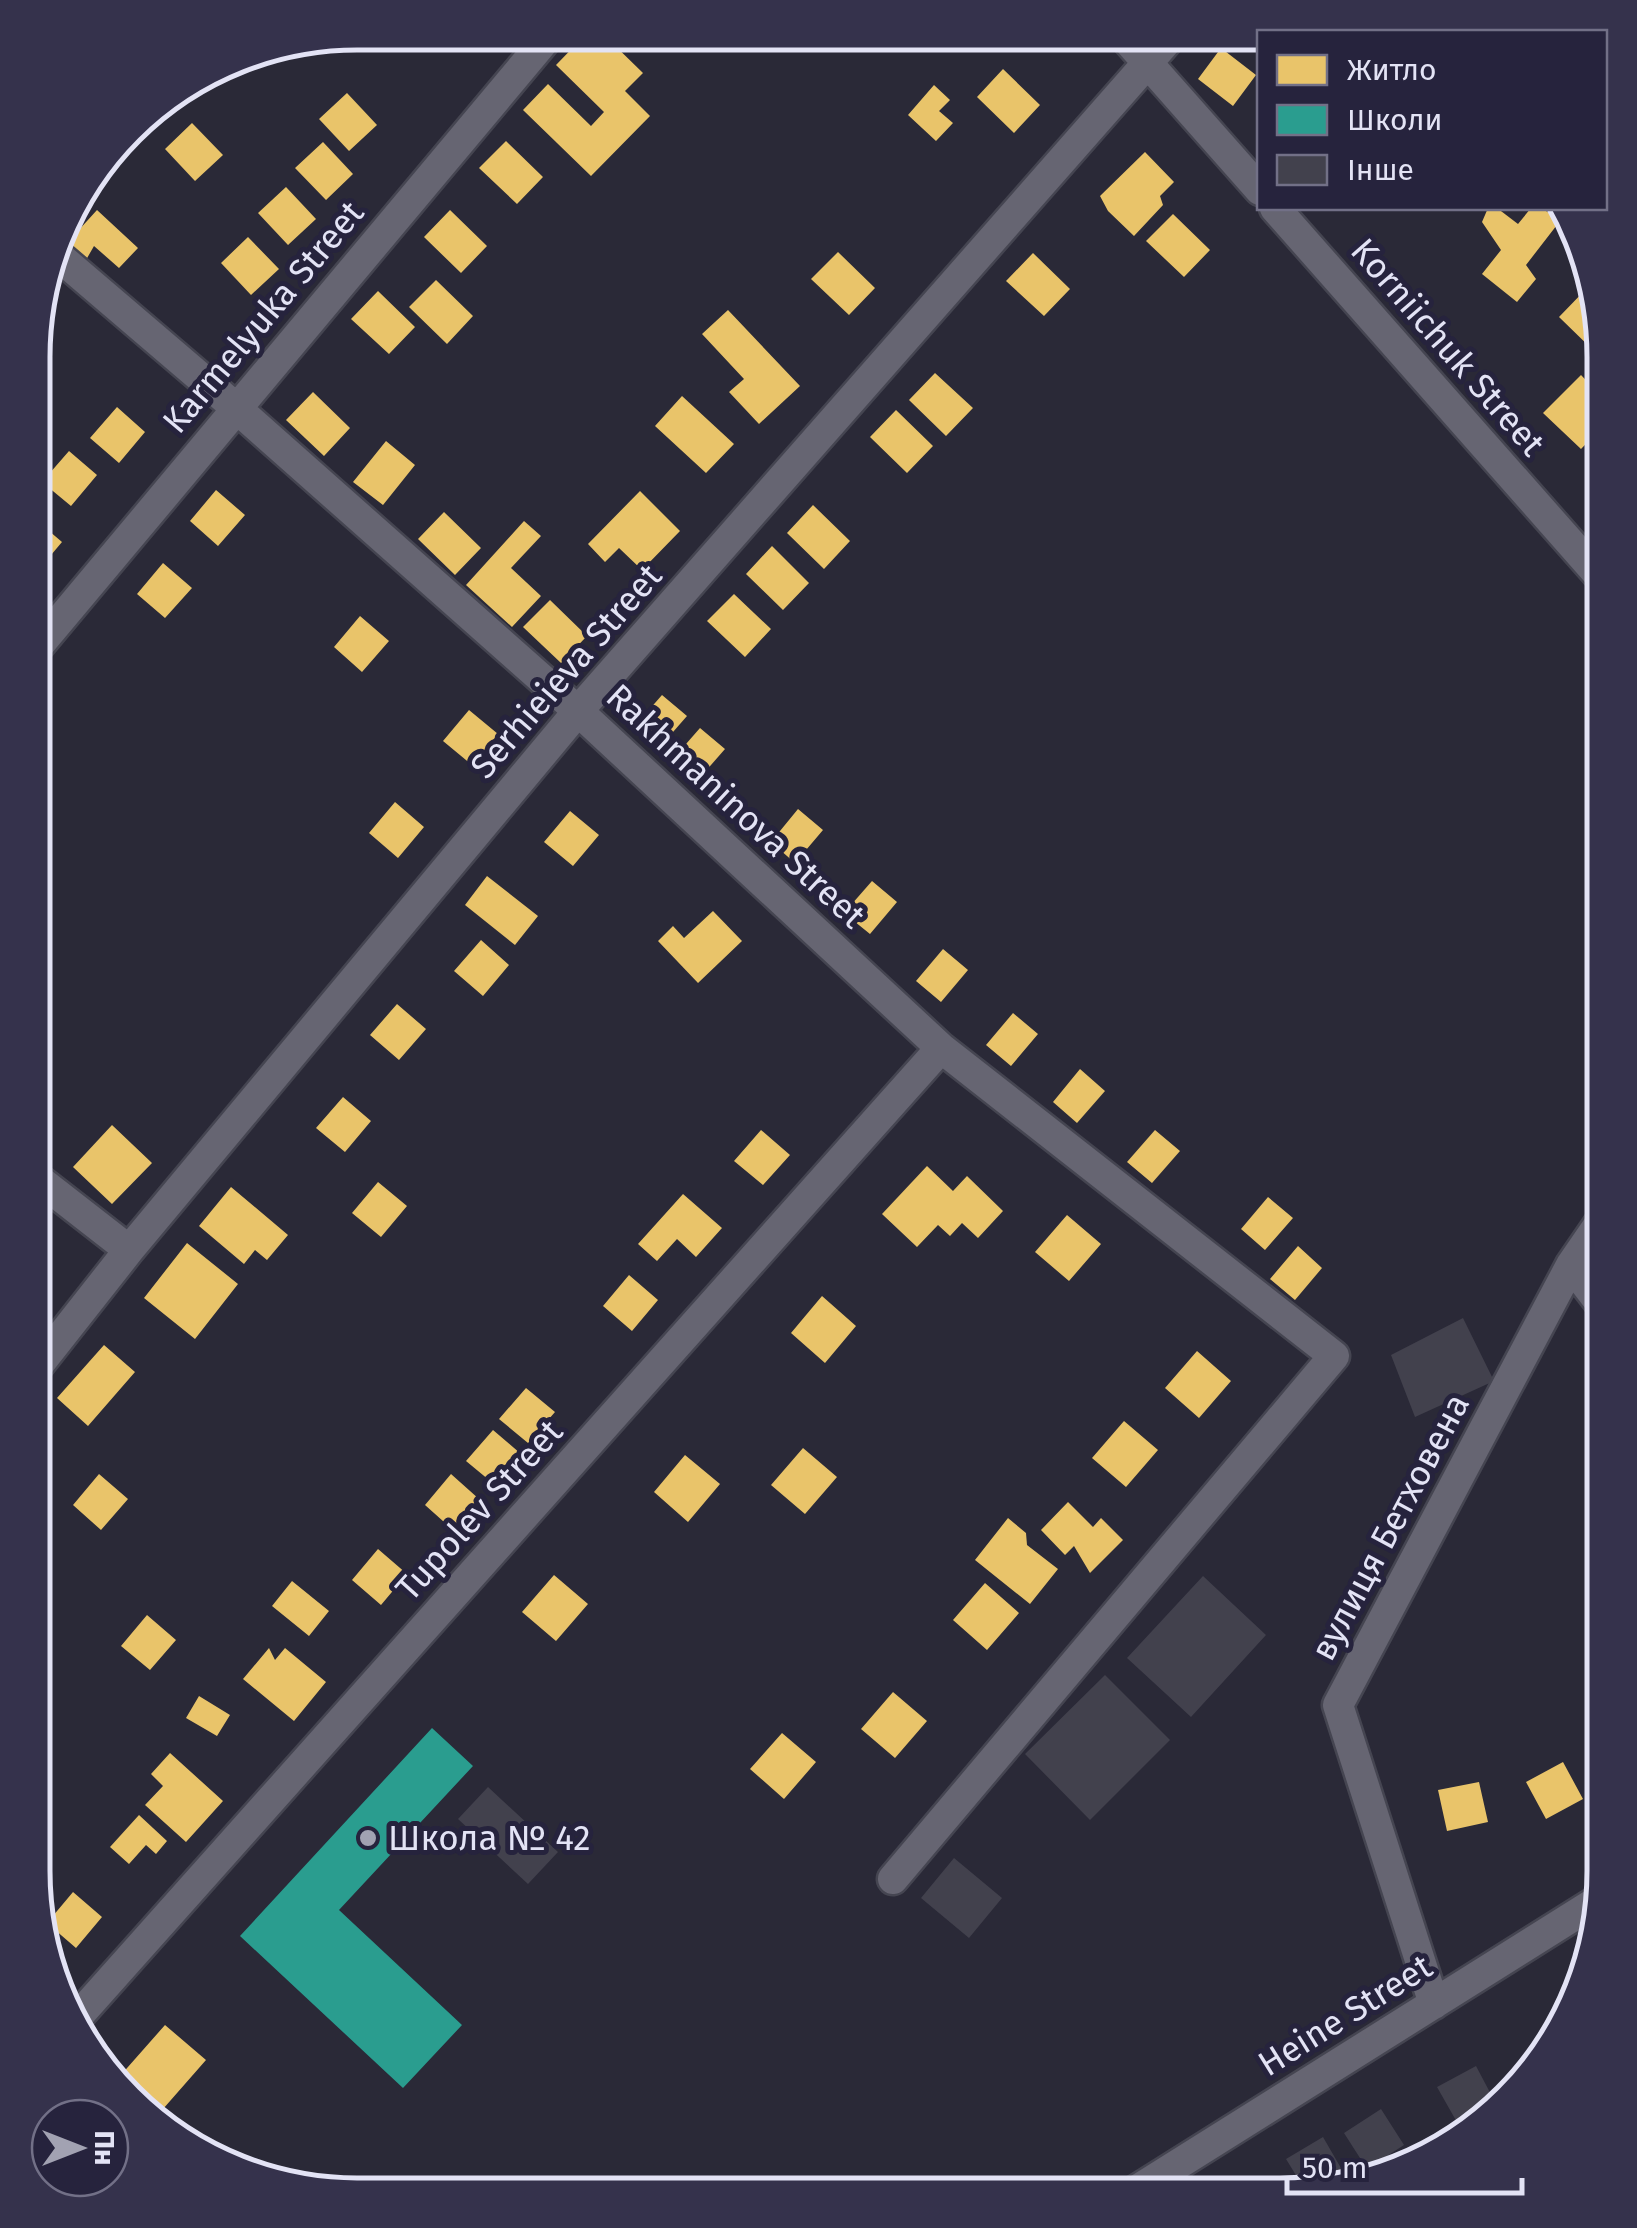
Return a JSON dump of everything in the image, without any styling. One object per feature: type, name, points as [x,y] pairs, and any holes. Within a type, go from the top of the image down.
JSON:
[{"type":"street","name":"Karmelyuka Street","points":[[50,632],[536,50]]},
{"type":"street","points":[[1136,50],[1257,187]]},
{"type":"street","name":"Serhieieva Street","points":[[50,1351],[129,1250],[578,711],[1160,50]]},
{"type":"street","name":"Korniichuk Street","points":[[1277,210],[1587,562]]},
{"type":"street","name":"Rakhmaninova Street","points":[[65,262],[578,711],[941,1048],[1334,1356],[892,1879]]},
{"type":"street","name":"Tupolev Street","points":[[84,2010],[941,1048]]},
{"type":"street","points":[[50,1188],[129,1250]]},
{"type":"street","name":"вулиця Бетховена","points":[[1434,2004],[1338,1705],[1586,1243]]},
{"type":"street","points":[[1571,1265],[1586,1285]]},
{"type":"street","name":"Heine Street","points":[[1156,2178],[1584,1910]]},
{"type":"building: Житло","points":[[571,50],[619,50],[643,73],[625,91],[650,116],[591,176],[523,110],[548,84],[591,126],[604,112],[556,65]]},
{"type":"building: Житло","points":[[1220,50],[1256,75],[1233,106],[1198,79]]},
{"type":"building: Житло","points":[[1003,69],[1040,105],[1014,133],[977,97]]},
{"type":"building: Житло","points":[[934,85],[950,100],[939,111],[953,123],[936,141],[908,115]]},
{"type":"building: Житло","points":[[347,93],[377,125],[349,151],[319,119]]},
{"type":"building: Житло","points":[[192,123],[223,155],[195,181],[165,149]]},
{"type":"building: Житло","points":[[506,141],[543,177],[517,204],[479,168]]},
{"type":"building: Житло","points":[[323,142],[353,174],[326,200],[295,168]]},
{"type":"building: Житло","points":[[1145,152],[1174,182],[1160,196],[1163,205],[1134,236],[1108,211],[1100,196]]},
{"type":"building: Житло","points":[[286,187],[316,219],[288,245],[258,213]]},
{"type":"building: Житло","points":[[97,210],[138,248],[119,268],[94,246],[86,260],[71,247],[78,231]]},
{"type":"building: Житло","points":[[450,210],[487,246],[461,273],[424,237]]},
{"type":"building: Житло","points":[[1487,210],[1500,210],[1518,224],[1529,210],[1545,210],[1555,221],[1557,225],[1526,265],[1536,279],[1517,302],[1482,274],[1501,250],[1482,222]]},
{"type":"building: Житло","points":[[1173,214],[1210,250],[1184,277],[1146,241]]},
{"type":"building: Житло","points":[[248,237],[279,269],[251,295],[221,263]]},
{"type":"building: Житло","points":[[838,252],[875,288],[849,315],[811,279]]},
{"type":"building: Житло","points":[[1033,253],[1070,289],[1044,316],[1006,281]]},
{"type":"building: Житло","points":[[436,280],[473,316],[447,344],[409,307]]},
{"type":"building: Житло","points":[[378,291],[415,327],[389,354],[351,319]]},
{"type":"building: Житло","points":[[1580,295],[1586,343],[1559,317]]},
{"type":"building: Житло","points":[[728,310],[800,386],[759,424],[729,392],[744,379],[702,334]]},
{"type":"building: Житло","points":[[935,373],[973,408],[946,436],[909,400]]},
{"type":"building: Житло","points":[[1581,375],[1587,381],[1587,443],[1581,449],[1543,413]]},
{"type":"building: Житло","points":[[313,392],[350,428],[324,456],[286,420]]},
{"type":"building: Житло","points":[[682,396],[734,444],[706,473],[655,426]]},
{"type":"building: Житло","points":[[117,407],[145,432],[119,463],[90,438]]},
{"type":"building: Житло","points":[[896,410],[933,446],[907,473],[870,437]]},
{"type":"building: Житло","points":[[386,441],[415,465],[383,505],[353,482]]},
{"type":"building: Житло","points":[[69,451],[97,475],[71,506],[50,489],[50,473]]},
{"type":"building: Житло","points":[[216,490],[245,515],[218,546],[190,521]]},
{"type":"building: Житло","points":[[640,491],[680,531],[642,570],[619,548],[605,562],[588,544]]},
{"type":"building: Житло","points":[[813,505],[850,541],[824,569],[787,533]]},
{"type":"building: Житло","points":[[444,512],[481,548],[455,575],[418,539]]},
{"type":"building: Житло","points":[[524,521],[541,536],[511,568],[541,596],[512,627],[466,585]]},
{"type":"building: Житло","points":[[50,532],[62,542],[50,556]]},
{"type":"building: Житло","points":[[772,546],[809,583],[783,610],[746,574]]},
{"type":"building: Житло","points":[[163,563],[192,588],[165,618],[137,594]]},
{"type":"building: Житло","points":[[734,594],[771,629],[745,657],[707,621]]},
{"type":"building: Житло","points":[[550,600],[587,636],[561,663],[523,627]]},
{"type":"building: Житло","points":[[360,616],[389,641],[362,672],[334,647]]},
{"type":"building: Житло","points":[[662,695],[687,716],[659,748],[634,727]]},
{"type":"building: Житло","points":[[469,710],[498,734],[472,765],[443,741]]},
{"type":"building: Житло","points":[[700,728],[725,749],[697,781],[672,760]]},
{"type":"building: Житло","points":[[395,802],[424,827],[398,858],[369,833]]},
{"type":"building: Житло","points":[[798,809],[823,830],[795,863],[771,842]]},
{"type":"building: Житло","points":[[570,811],[599,835],[573,866],[544,842]]},
{"type":"building: Житло","points":[[487,876],[538,916],[515,945],[465,905]]},
{"type":"building: Житло","points":[[872,881],[897,902],[870,934],[844,913]]},
{"type":"building: Житло","points":[[713,911],[742,941],[698,983],[658,941],[673,926],[684,938]]},
{"type":"building: Житло","points":[[481,940],[509,965],[483,996],[454,971]]},
{"type":"building: Житло","points":[[943,949],[968,970],[941,1002],[916,981]]},
{"type":"building: Житло","points":[[397,1004],[426,1029],[399,1060],[370,1035]]},
{"type":"building: Житло","points":[[1013,1013],[1038,1034],[1011,1066],[986,1045]]},
{"type":"building: Житло","points":[[1080,1069],[1105,1091],[1077,1123],[1053,1102]]},
{"type":"building: Житло","points":[[343,1097],[371,1121],[345,1152],[316,1128]]},
{"type":"building: Житло","points":[[112,1125],[152,1163],[112,1204],[73,1167]]},
{"type":"building: Житло","points":[[761,1130],[790,1155],[763,1185],[734,1161]]},
{"type":"building: Житло","points":[[1155,1130],[1180,1151],[1152,1183],[1127,1162]]},
{"type":"building: Житло","points":[[927,1166],[953,1191],[967,1176],[1003,1211],[978,1238],[962,1223],[950,1236],[938,1225],[917,1247],[882,1214]]},
{"type":"building: Житло","points":[[378,1182],[407,1206],[381,1237],[352,1213]]},
{"type":"building: Житло","points":[[231,1187],[288,1235],[267,1260],[255,1250],[244,1264],[199,1226]]},
{"type":"building: Житло","points":[[683,1194],[722,1228],[696,1257],[677,1239],[657,1261],[638,1244]]},
{"type":"building: Житло","points":[[1268,1197],[1293,1218],[1265,1250],[1241,1229]]},
{"type":"building: Житло","points":[[1067,1215],[1101,1244],[1069,1281],[1035,1252]]},
{"type":"building: Житло","points":[[187,1243],[238,1284],[195,1339],[144,1298]]},
{"type":"building: Житло","points":[[1298,1246],[1322,1268],[1295,1300],[1270,1279]]},
{"type":"building: Житло","points":[[629,1275],[658,1300],[632,1331],[603,1306]]},
{"type":"building: Житло","points":[[822,1296],[856,1326],[825,1363],[791,1333]]},
{"type":"building: Житло","points":[[104,1345],[135,1372],[88,1426],[57,1398]]},
{"type":"building: Житло","points":[[1197,1351],[1231,1381],[1199,1418],[1165,1388]]},
{"type":"building: Житло","points":[[526,1388],[555,1412],[528,1443],[499,1419]]},
{"type":"building: Житло","points":[[1124,1421],[1158,1450],[1126,1487],[1092,1458]]},
{"type":"building: Житло","points":[[493,1430],[521,1454],[495,1485],[466,1461]]},
{"type":"building: Житло","points":[[803,1448],[837,1477],[805,1514],[771,1485]]},
{"type":"building: Житло","points":[[685,1455],[720,1484],[688,1522],[654,1492]]},
{"type":"building: Житло","points":[[99,1474],[128,1499],[101,1530],[73,1505]]},
{"type":"building: Житло","points":[[451,1474],[479,1499],[453,1530],[425,1505]]},
{"type":"building: Житло","points":[[1068,1502],[1093,1527],[1101,1518],[1123,1540],[1090,1573],[1074,1546],[1065,1555],[1041,1530]]},
{"type":"building: Житло","points":[[1008,1518],[1026,1533],[1027,1545],[1058,1569],[1030,1604],[975,1560]]},
{"type":"building: Житло","points":[[378,1549],[407,1574],[381,1605],[352,1580]]},
{"type":"building: Житло","points":[[554,1575],[588,1604],[556,1641],[522,1612]]},
{"type":"building: Житло","points":[[292,1581],[329,1611],[309,1636],[272,1606]]},
{"type":"building: Житло","points":[[985,1583],[1019,1613],[987,1650],[953,1620]]},
{"type":"building: Житло","points":[[147,1615],[176,1640],[150,1670],[121,1646]]},
{"type":"building: Житло","points":[[269,1648],[275,1660],[285,1648],[326,1682],[294,1721],[243,1679]]},
{"type":"building: Житло","points":[[893,1692],[927,1721],[895,1758],[861,1729]]},
{"type":"building: Житло","points":[[199,1696],[230,1715],[217,1736],[186,1718]]},
{"type":"building: Житло","points":[[782,1733],[816,1762],[784,1799],[750,1769]]},
{"type":"building: Житло","points":[[170,1753],[223,1801],[186,1842],[145,1805],[163,1786],[151,1774]]},
{"type":"building: Житло","points":[[1563,1762],[1583,1799],[1546,1819],[1526,1782]]},
{"type":"building: Житло","points":[[1479,1782],[1488,1822],[1447,1831],[1438,1790]]},
{"type":"building: Житло","points":[[139,1815],[167,1841],[156,1854],[146,1845],[129,1864],[110,1847]]},
{"type":"building: Житло","points":[[73,1892],[102,1917],[76,1948],[57,1931],[54,1915]]},
{"type":"building: Житло","points":[[165,2025],[206,2060],[164,2108],[124,2071]]},
{"type":"building: Школи","name":"Школа № 42","points":[[432,1728],[473,1766],[339,1910],[462,2025],[403,2088],[240,1936]]},
{"type":"building: Інше","points":[[1463,1318],[1494,1381],[1415,1417],[1391,1355]]},
{"type":"building: Інше","points":[[1203,1576],[1266,1635],[1191,1717],[1127,1658]]},
{"type":"building: Інше","points":[[1105,1675],[1170,1740],[1090,1820],[1025,1754]]},
{"type":"building: Інше","points":[[488,1787],[558,1852],[528,1884],[458,1819]]},
{"type":"building: Інше","points":[[954,1858],[1002,1898],[969,1938],[921,1898]]},
{"type":"building: Інше","points":[[1476,2066],[1491,2093],[1456,2121],[1437,2087]]},
{"type":"building: Інше","points":[[1381,2109],[1404,2145],[1365,2166],[1344,2133]]},
{"type":"building: Інше","points":[[1323,2137],[1343,2171],[1297,2177],[1286,2159]]},
{"type":"place","name":"Школа № 42","points":[[368,1838]]}]
